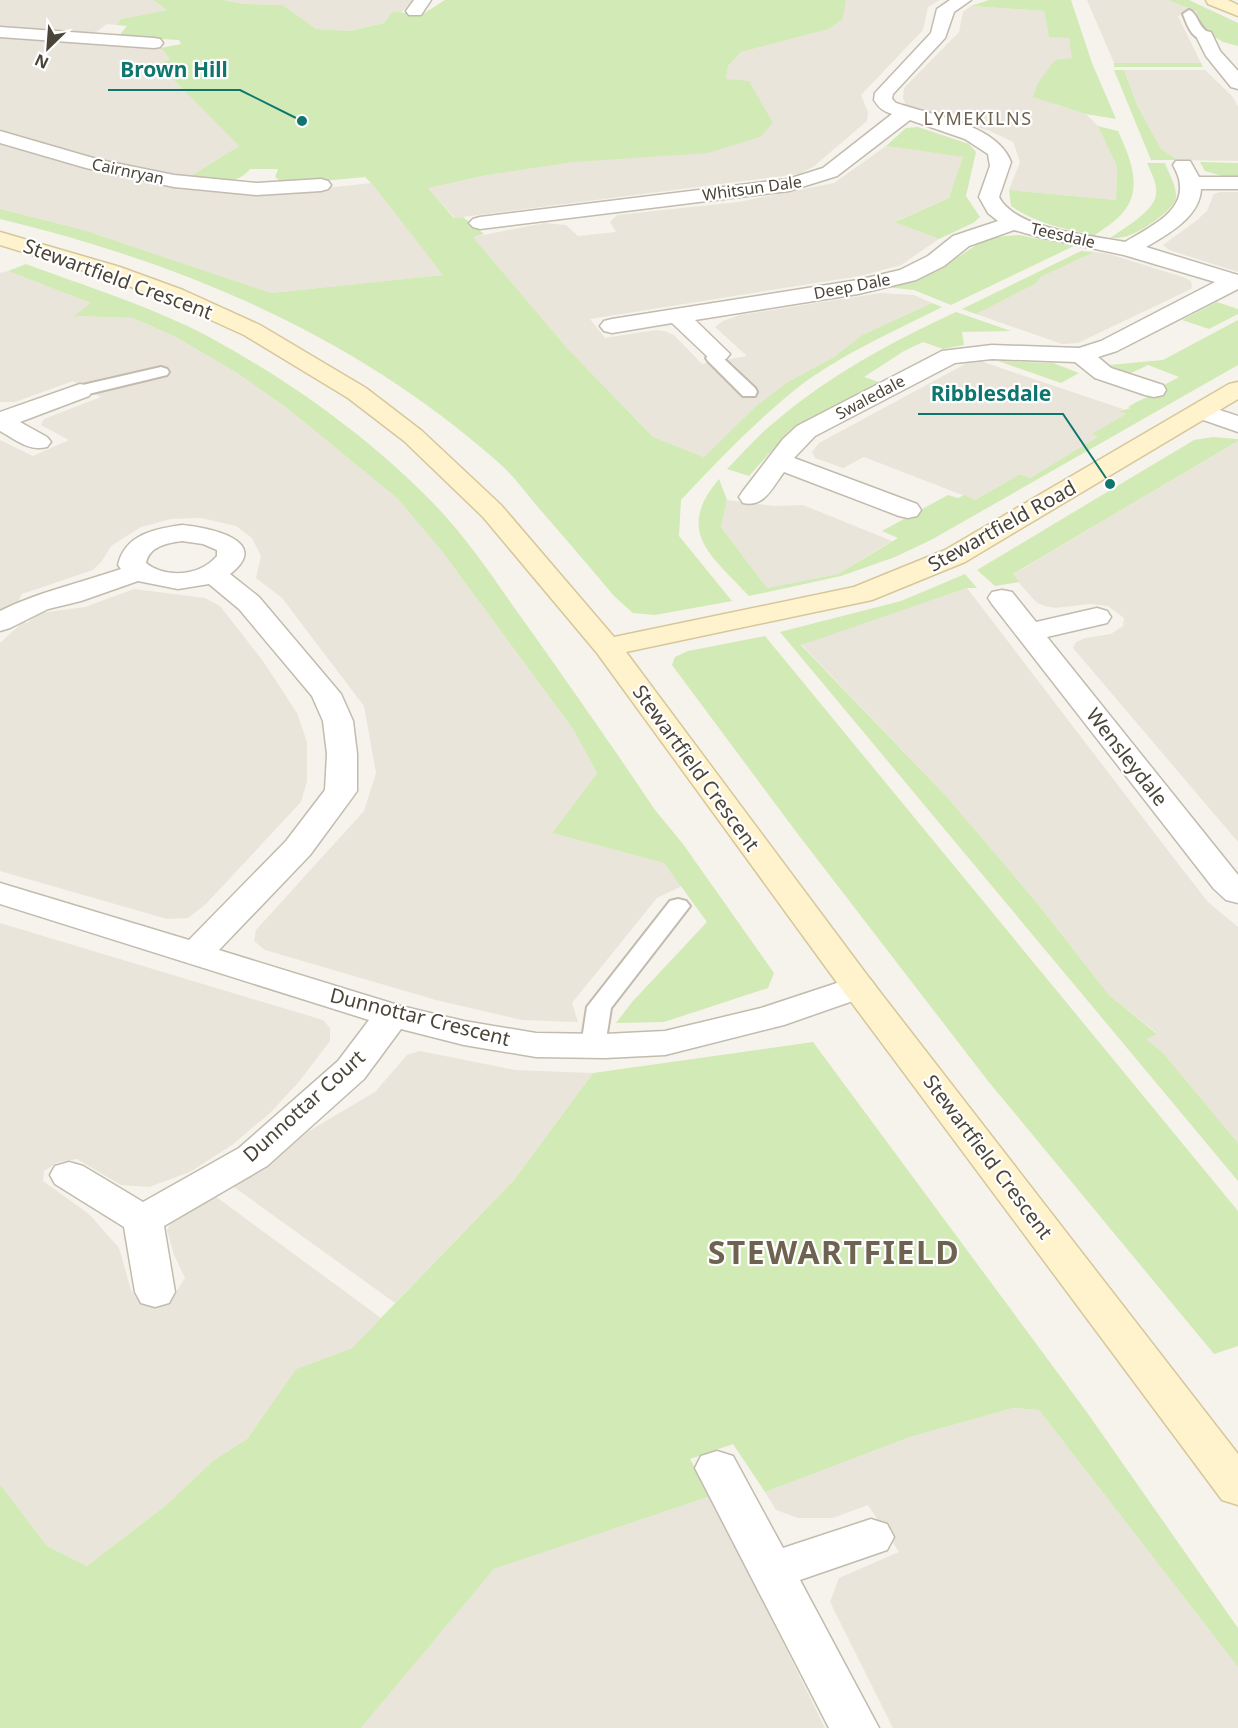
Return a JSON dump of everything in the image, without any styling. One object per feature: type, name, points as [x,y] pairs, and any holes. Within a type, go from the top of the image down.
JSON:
[{"type":"street","name":"Teesdale","points":[[963,0],[946,9],[939,34],[884,93],[883,100],[889,107],[969,133],[988,142],[998,150],[1001,162],[989,197],[995,209],[1014,223],[1058,236],[1128,249],[1236,282]]},
{"type":"street","points":[[1214,0],[1238,11]]},
{"type":"street","points":[[99,39],[117,26]]},
{"type":"street","points":[[0,32],[154,43]]},
{"type":"street","points":[[1215,45],[1238,83]]},
{"type":"street","name":"Whitsun Dale","points":[[480,223],[789,184],[812,179],[829,172],[885,127],[906,114]]},
{"type":"street","name":"Cairnryan","points":[[0,137],[30,143],[90,163],[142,176],[204,186],[261,180],[321,185]]},
{"type":"street","points":[[1128,249],[1180,213],[1189,200],[1187,174],[1238,183]]},
{"type":"street","points":[[579,211],[595,229]]},
{"type":"street","name":"Deep Dale","points":[[612,326],[858,287],[908,275],[936,261],[961,241],[1014,223]]},
{"type":"street","name":"Stewartfield Crescent","points":[[0,238],[112,272],[175,296],[252,330],[357,393],[413,436],[492,511],[607,647],[858,987],[1238,1487]]},
{"type":"street","name":"Swaledale","points":[[752,497],[792,444],[806,431],[950,356],[992,352],[1081,355],[1109,346],[1236,282]]},
{"type":"street","points":[[678,317],[718,354]]},
{"type":"street","points":[[1081,355],[1103,373],[1154,390]]},
{"type":"street","name":"Stewartfield Road","points":[[607,647],[693,631],[862,594],[955,556],[1238,389]]},
{"type":"street","points":[[0,421],[80,391]]},
{"type":"street","points":[[1201,411],[1238,425]]},
{"type":"street","points":[[0,421],[38,442]]},
{"type":"street","points":[[780,462],[908,510]]},
{"type":"street","points":[[182,533],[213,537],[225,543],[230,550],[230,558],[212,573],[181,580],[150,577],[139,572],[132,565],[133,556],[139,548],[150,541],[182,533]]},
{"type":"street","points":[[0,622],[38,603],[71,595],[139,572]]},
{"type":"street","points":[[195,954],[298,848],[340,790],[342,754],[338,721],[326,694],[249,603],[212,573]]},
{"type":"street","name":"Wensleydale","points":[[1002,598],[1234,884]]},
{"type":"street","points":[[1029,632],[1097,617]]},
{"type":"street","name":"Dunnottar Crescent","points":[[0,893],[392,1015],[465,1033],[536,1045],[593,1046],[665,1043],[771,1017],[858,987]]},
{"type":"street","name":"Dunnottar Court","points":[[143,1220],[253,1157],[351,1070],[392,1015]]},
{"type":"street","points":[[69,1175],[143,1220],[155,1292]]},
{"type":"street","points":[[717,1468],[854,1728]]},
{"type":"street","points":[[772,1571],[871,1537]]},
{"type":"lane","points":[[1190,14],[1195,30],[1215,45]]},
{"type":"lane","points":[[718,354],[714,358],[749,392]]},
{"type":"lane","points":[[80,391],[161,372]]},
{"type":"lane","points":[[593,1046],[599,1007],[678,906]]},
{"type":"shaded area","points":[[0,0],[153,0],[167,10],[121,19],[117,25],[107,24],[96,32],[77,35],[0,29]]},
{"type":"shaded area","points":[[223,0],[413,0],[401,13],[392,13],[384,23],[349,31],[316,29],[283,5],[245,4]]},
{"type":"shaded area","points":[[846,0],[940,0],[928,7],[923,30],[861,95],[868,112],[867,121],[813,167],[799,174],[455,218],[427,187],[593,159],[726,79],[728,66],[741,52],[829,29],[843,19]]},
{"type":"shaded area","points":[[1087,0],[1168,0],[1196,11],[1185,12],[1178,16],[1201,63],[1114,63]]},
{"type":"shaded area","points":[[971,6],[1044,11],[1049,36],[1069,38],[1073,58],[1055,105],[1083,111],[1101,129],[1117,166],[1116,200],[1009,190],[1020,162],[1013,142],[990,131],[906,106],[903,98],[904,88],[959,32],[963,12]]},
{"type":"shaded area","points":[[0,37],[161,48],[170,59],[158,64],[239,146],[186,179],[136,169],[0,131]]},
{"type":"shaded area","points":[[1124,70],[1205,70],[1232,96],[1238,107],[1238,161],[1178,160],[1161,149],[1137,105]]},
{"type":"shaded area","points":[[0,143],[50,155],[97,172],[150,184],[211,192],[274,194],[326,191],[326,188],[372,183],[444,275],[271,293],[84,230],[0,209]]},
{"type":"shaded area","points":[[886,146],[964,157],[949,198],[896,221],[939,239],[901,265],[860,276],[590,319],[605,338],[655,330],[674,335],[702,364],[747,356],[715,327],[723,321],[740,315],[881,293],[914,295],[932,303],[862,335],[834,357],[786,383],[756,406],[704,457],[653,437],[567,348],[473,237],[545,223],[566,225],[578,236],[616,232],[610,222],[617,215],[738,202],[834,183]]},
{"type":"shaded area","points":[[1238,192],[1238,272],[1169,250],[1163,245],[1207,211],[1214,194]]},
{"type":"shaded area","points":[[1094,252],[1109,254],[1183,277],[1191,281],[1191,289],[1078,343],[1062,344],[976,314],[1035,284],[1041,277]]},
{"type":"shaded area","points":[[8,271],[92,303],[76,316],[133,318],[176,337],[237,373],[287,408],[397,498],[441,550],[573,729],[597,773],[552,833],[664,863],[682,886],[657,898],[572,1003],[578,1022],[522,1020],[436,1000],[265,950],[254,941],[256,930],[364,811],[376,773],[364,706],[282,598],[256,578],[261,556],[252,538],[236,526],[201,518],[171,519],[141,527],[111,546],[93,570],[22,594],[17,604],[0,610],[0,440],[33,456],[69,440],[41,425],[44,419],[101,397],[73,381],[15,402],[0,402],[0,273]]},
{"type":"shaded area","points":[[980,361],[1123,409],[1120,411],[1126,414],[1093,435],[1099,437],[1030,478],[1020,474],[975,500],[864,457],[843,468],[815,458],[812,452],[819,443],[967,363]]},
{"type":"shaded area","points":[[1238,441],[1238,842],[1073,648],[1076,642],[1085,638],[1111,634],[1123,626],[1124,618],[1108,606],[1091,604],[1055,608],[1037,603],[1012,575]]},
{"type":"shaded area","points":[[727,500],[774,506],[803,505],[892,541],[838,574],[767,588],[721,527]]},
{"type":"shaded area","points":[[967,588],[1208,902],[1238,927],[1238,1143],[1164,1054],[1145,1039],[1157,1033],[1109,995],[1037,903],[947,797],[801,644]]},
{"type":"shaded area","points":[[134,589],[205,598],[220,606],[263,661],[297,713],[307,742],[307,781],[301,802],[205,905],[188,918],[167,919],[0,871],[0,643],[23,622],[27,623],[40,613],[85,607]]},
{"type":"shaded area","points":[[0,923],[323,1020],[330,1028],[330,1041],[298,1083],[270,1113],[232,1145],[190,1172],[149,1187],[121,1185],[77,1159],[58,1162],[44,1171],[43,1181],[89,1214],[119,1248],[131,1290],[138,1300],[162,1301],[174,1295],[185,1278],[174,1255],[167,1230],[173,1219],[215,1196],[381,1318],[352,1348],[296,1369],[247,1439],[214,1460],[165,1506],[87,1566],[47,1546],[0,1484]]},
{"type":"shaded area","points":[[420,1051],[515,1070],[593,1073],[514,1180],[395,1303],[234,1187],[279,1156],[309,1131],[375,1092],[407,1055]]},
{"type":"shaded area","points":[[1013,1408],[1039,1410],[1238,1667],[1238,1728],[893,1728],[830,1602],[839,1578],[899,1552],[868,1505],[833,1518],[798,1518],[776,1510],[765,1492],[910,1437]]},
{"type":"shaded area","points":[[711,1496],[825,1728],[361,1728],[494,1569]]},
{"type":"green space","points":[[153,0],[223,0],[245,4],[283,5],[316,29],[349,31],[384,23],[392,12],[423,14],[445,0],[846,0],[843,19],[829,29],[741,52],[728,66],[726,79],[749,81],[773,123],[760,137],[708,153],[574,162],[482,176],[428,188],[454,218],[463,217],[484,234],[473,237],[567,348],[653,437],[704,457],[756,406],[786,383],[834,357],[862,335],[932,303],[942,307],[817,373],[739,440],[681,500],[679,536],[732,601],[655,615],[633,613],[614,596],[503,467],[443,417],[386,377],[326,341],[201,282],[68,237],[0,219],[0,209],[84,230],[271,293],[443,275],[365,177],[290,184],[275,177],[278,169],[250,169],[244,175],[229,181],[186,179],[239,146],[158,64],[170,59],[161,48],[181,44],[179,40],[122,37],[121,33],[127,26],[117,25],[121,19],[167,10]]},
{"type":"green space","points":[[989,0],[1071,0],[1092,63],[1116,119],[1086,114],[1033,97],[1038,83],[1055,60],[1072,58],[1069,38],[1049,37],[1044,11],[971,6]]},
{"type":"green space","points":[[1168,0],[1189,0],[1238,23],[1238,46],[1223,42],[1205,31],[1196,11]]},
{"type":"green space","points":[[1114,63],[1201,63],[1203,67],[1114,67]]},
{"type":"green space","points":[[1114,70],[1124,70],[1137,105],[1161,149],[1178,160],[1151,160]]},
{"type":"green space","points":[[1098,126],[1118,131],[1130,160],[1134,181],[1133,191],[1125,210],[1118,218],[1092,237],[1089,234],[1039,221],[1011,206],[1009,190],[1116,200],[1117,166]]},
{"type":"green space","points":[[918,127],[969,144],[976,152],[966,196],[980,217],[973,223],[939,239],[895,222],[949,198],[963,157],[886,146],[906,128]]},
{"type":"green space","points":[[1200,162],[1238,163],[1238,176],[1222,176],[1205,171]]},
{"type":"green space","points":[[1147,163],[1165,163],[1175,189],[1174,203],[1162,216],[1137,232],[1124,237],[1110,238],[1137,219],[1154,201],[1156,187]]},
{"type":"green space","points":[[1019,235],[1074,246],[951,305],[914,290],[886,287],[937,271],[987,238]]},
{"type":"green space","points":[[1081,251],[1094,252],[1041,277],[1035,284],[976,314],[962,309]]},
{"type":"green space","points":[[26,264],[144,307],[190,327],[242,355],[329,413],[410,480],[448,519],[483,563],[655,810],[683,844],[774,973],[768,988],[664,1022],[616,1023],[632,1002],[707,922],[664,863],[552,833],[597,773],[573,729],[441,550],[397,498],[287,408],[237,373],[176,337],[133,318],[74,316],[91,303],[8,271]]},
{"type":"green space","points":[[1217,302],[1238,309],[1238,314],[1209,329],[1182,320]]},
{"type":"green space","points":[[956,312],[1011,331],[962,332],[964,345],[943,349],[923,342],[904,351],[864,377],[879,382],[790,430],[749,476],[727,469],[769,426],[818,389],[862,360]]},
{"type":"green space","points":[[1238,320],[1238,365],[931,540],[895,557],[841,576],[749,596],[722,568],[703,542],[699,529],[700,514],[706,498],[719,479],[727,500],[721,527],[767,588],[838,574],[898,538],[882,531],[948,495],[958,498],[964,495],[975,500],[1020,474],[1030,478],[1098,437],[1092,434],[1126,414],[1119,411],[1131,408],[1128,407],[1160,391],[1165,388],[1164,385],[1179,377],[1148,365],[1129,374],[1109,365],[1163,360]]},
{"type":"green space","points":[[998,361],[1053,363],[1079,373],[1061,383]]},
{"type":"green space","points":[[1213,437],[1238,439],[1238,441],[1013,574],[1019,582],[995,586],[977,570],[1194,440]]},
{"type":"green space","points":[[965,574],[977,588],[967,588],[801,645],[947,797],[1037,903],[1109,995],[1157,1034],[1146,1039],[1164,1054],[1238,1143],[1238,1181],[780,632],[901,601]]},
{"type":"green space","points":[[765,636],[1238,1211],[1238,1346],[1214,1354],[988,1081],[797,833],[672,665],[675,657],[688,651]]},
{"type":"green space","points":[[813,1042],[1086,1411],[1238,1628],[1238,1667],[1039,1410],[1013,1408],[910,1437],[765,1492],[733,1444],[690,1459],[711,1496],[494,1569],[361,1728],[0,1728],[0,1484],[47,1546],[87,1566],[165,1506],[214,1460],[247,1439],[296,1369],[352,1348],[514,1180],[593,1073]]},
{"type":"place","name":"Brown Hill","points":[[302,121]]},
{"type":"place","name":"Ribblesdale","points":[[1110,484]]},
{"type":"district","name":"LYMEKILNS","points":[[978,119]]},
{"type":"district","name":"STEWARTFIELD","points":[[834,1253]]}]
